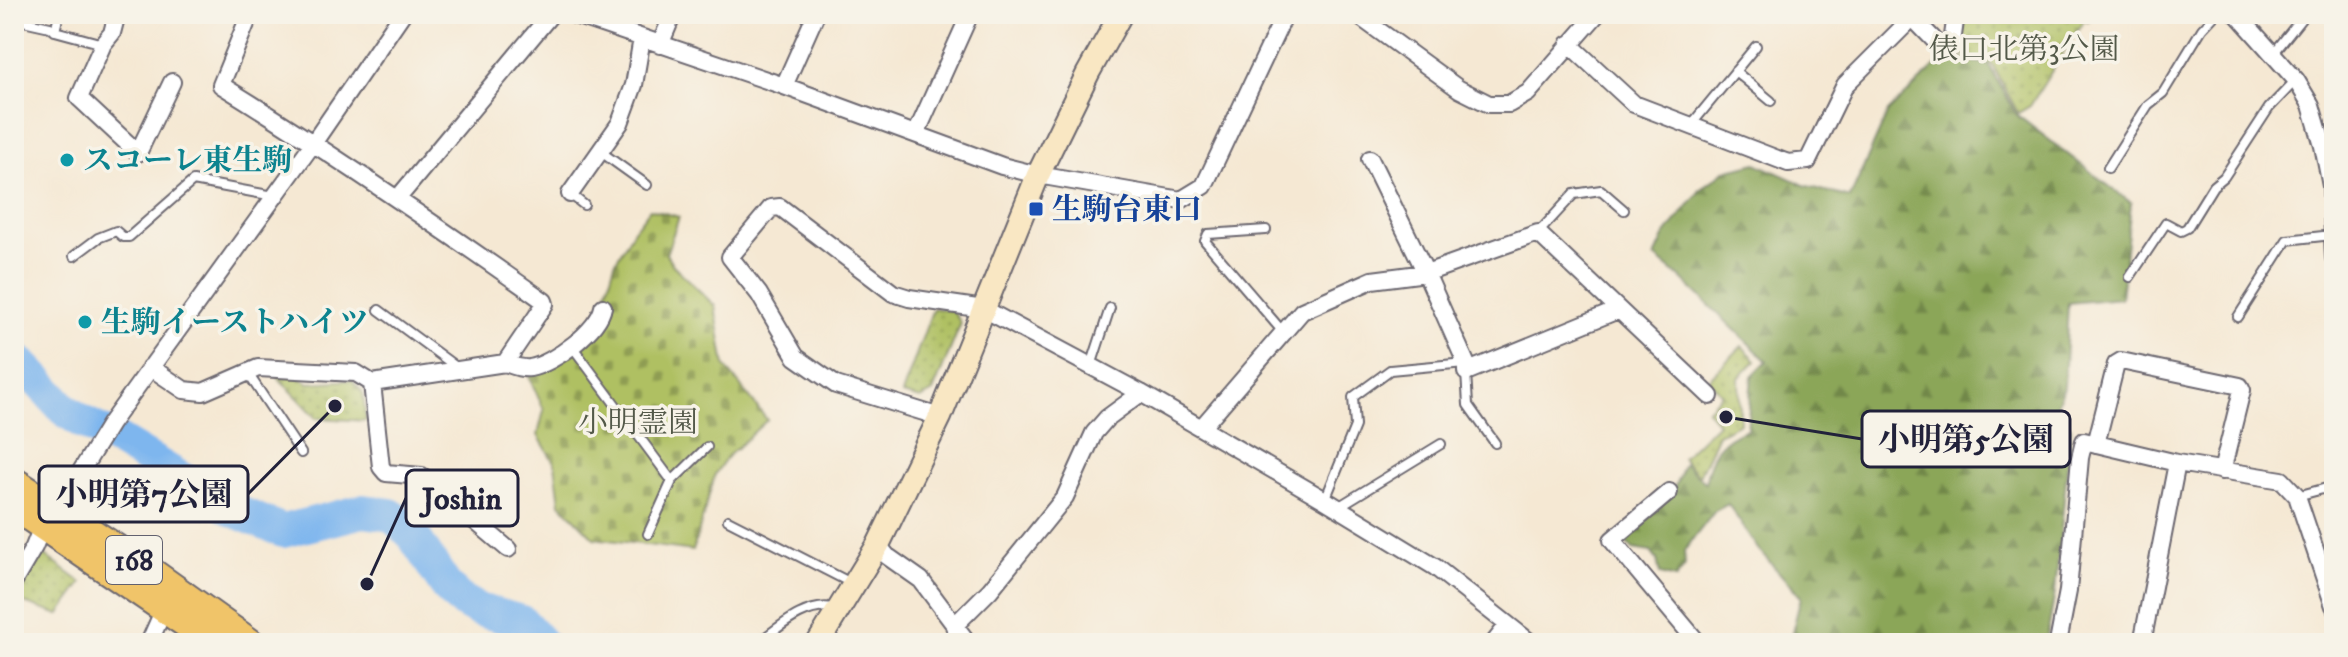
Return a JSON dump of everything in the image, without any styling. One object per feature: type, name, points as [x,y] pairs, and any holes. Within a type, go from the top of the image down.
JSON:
[{"type":"highway","name":"168","points":[[14,482],[50,517],[215,643]]},
{"type":"highway","name":"168","points":[[14,506],[50,517],[141,565],[250,643]]},
{"type":"street","points":[[117,14],[112,33],[103,44],[79,98],[138,153],[172,82]]},
{"type":"street","points":[[250,14],[221,85],[398,198],[544,301],[545,304],[505,363]]},
{"type":"street","points":[[14,581],[50,517],[110,424],[314,142],[402,14]]},
{"type":"street","points":[[398,198],[551,14]]},
{"type":"street","points":[[572,14],[784,86],[1002,166],[1181,200],[1204,186],[1285,14]]},
{"type":"street","points":[[660,45],[673,14]]},
{"type":"street","points":[[784,86],[816,14]]},
{"type":"street","points":[[916,134],[970,14]]},
{"type":"street","points":[[818,643],[878,545],[940,417],[1038,175],[1121,14]]},
{"type":"street","points":[[1356,14],[1459,89],[1489,104],[1509,104],[1528,93],[1597,14]]},
{"type":"street","points":[[1569,44],[1634,104],[1788,163],[1808,161],[1845,85],[1910,16],[1939,45],[1945,47],[1952,43],[1956,14]]},
{"type":"street","points":[[2237,14],[2296,80],[2311,105],[2331,186],[2334,258]]},
{"type":"street","points":[[570,194],[620,123],[634,85],[642,38]]},
{"type":"street","points":[[1370,159],[1426,273],[1466,367],[1618,310]]},
{"type":"street","points":[[940,417],[836,385],[796,357],[759,294],[730,257],[771,208],[780,207],[893,293],[984,309],[1202,427],[1435,567],[1531,643]]},
{"type":"street","points":[[1202,427],[1302,311],[1372,280],[1426,273],[1538,233],[1710,396]]},
{"type":"street","points":[[150,367],[184,390],[203,392],[258,368],[356,373],[372,383],[505,363],[520,368],[534,367],[572,346],[601,317],[603,307]]},
{"type":"street","points":[[2096,444],[2116,364],[2121,361],[2240,386],[2242,390],[2222,471]]},
{"type":"street","points":[[372,383],[381,467],[386,473],[422,476],[508,549]]},
{"type":"street","points":[[954,626],[990,590],[1065,497],[1094,433],[1107,418],[1141,393]]},
{"type":"street","points":[[2059,643],[2068,591],[2084,441],[2177,463],[2282,480],[2297,496],[2334,606]]},
{"type":"street","points":[[2142,643],[2177,463]]},
{"type":"street","points":[[1669,492],[1612,540],[1698,643]]},
{"type":"street","points":[[878,545],[887,556],[921,580],[968,643]]},
{"type":"street","points":[[149,643],[165,607]]},
{"type":"street","points":[[1494,643],[1508,625]]},
{"type":"lane","points":[[55,31],[59,14]]},
{"type":"lane","points":[[2108,168],[2148,105],[2163,93],[2202,29],[2216,14]]},
{"type":"lane","points":[[2273,54],[2305,14]]},
{"type":"lane","points":[[14,19],[103,44]]},
{"type":"lane","points":[[1690,126],[1756,46]]},
{"type":"lane","points":[[1735,71],[1771,101]]},
{"type":"lane","points":[[2130,277],[2166,223],[2181,231],[2187,228],[2269,108],[2296,80]]},
{"type":"lane","points":[[601,152],[647,185]]},
{"type":"lane","points":[[74,256],[98,238],[116,231],[123,237],[129,237],[193,181],[274,196]]},
{"type":"lane","points":[[1538,233],[1574,194],[1601,190],[1624,210]]},
{"type":"lane","points":[[570,194],[584,205]]},
{"type":"lane","points":[[1266,230],[1208,234],[1205,241],[1283,332]]},
{"type":"lane","points":[[2238,317],[2287,240],[2332,235]]},
{"type":"lane","points":[[1091,366],[1110,308]]},
{"type":"lane","points":[[379,310],[459,369]]},
{"type":"lane","points":[[572,346],[672,481]]},
{"type":"lane","points":[[1332,504],[1355,426],[1353,397],[1390,370],[1466,367],[1468,405],[1495,443]]},
{"type":"lane","points":[[247,372],[301,453]]},
{"type":"lane","points":[[1332,504],[1441,444]]},
{"type":"lane","points":[[648,534],[672,481],[707,447]]},
{"type":"lane","points":[[2297,496],[2334,486]]},
{"type":"lane","points":[[728,520],[854,584]]},
{"type":"lane","points":[[758,643],[805,612],[826,605],[839,609]]},
{"type":"green space","name":"俵口北第3公園","points":[[1963,14],[2093,14],[2088,21],[2084,19],[2030,106],[2018,113],[1992,64],[1959,53]]},
{"type":"green space","points":[[1947,55],[1989,65],[2017,115],[2131,203],[2121,298],[2068,303],[2064,387],[2055,410],[2071,427],[2055,592],[2046,643],[1783,643],[1792,633],[1801,597],[1758,549],[1728,504],[1715,511],[1684,551],[1685,566],[1676,578],[1660,574],[1657,560],[1651,552],[1633,549],[1622,539],[1671,496],[1684,463],[1705,483],[1717,449],[1729,438],[1747,429],[1752,376],[1767,361],[1655,257],[1664,237],[1701,189],[1725,171],[1756,163],[1804,185],[1850,198],[1888,112]]},
{"type":"green space","name":"小明霊園","points":[[650,209],[679,217],[666,254],[673,265],[715,306],[725,366],[767,420],[726,458],[715,474],[693,551],[594,538],[560,503],[555,464],[538,435],[544,410],[528,374],[581,347],[604,301],[615,263]]},
{"type":"green space","points":[[933,308],[953,311],[961,323],[933,392],[921,399],[902,394]]},
{"type":"green space","points":[[1742,346],[1756,360],[1739,378],[1740,423],[1718,434],[1699,476],[1682,458],[1718,423],[1707,410],[1722,394],[1708,380]]},
{"type":"green space","points":[[276,375],[298,376],[309,383],[352,380],[363,393],[366,421],[317,418]]},
{"type":"green space","points":[[43,554],[82,583],[59,615],[15,600]]},
{"type":"waterway","points":[[14,359],[65,410],[81,421],[235,511],[283,531],[363,511],[391,515],[412,534],[446,586],[459,599],[479,610],[522,622],[541,643]]},
{"type":"place","name":"スコーレ東生駒","points":[[67,160]]},
{"type":"place","name":"生駒台東口","points":[[1036,209]]},
{"type":"place","name":"生駒イーストハイツ","points":[[85,322]]},
{"type":"place","name":"小明第7公園","points":[[335,406]]},
{"type":"place","name":"小明第5公園","points":[[1726,417]]},
{"type":"place","name":"Joshin","points":[[367,584]]}]
